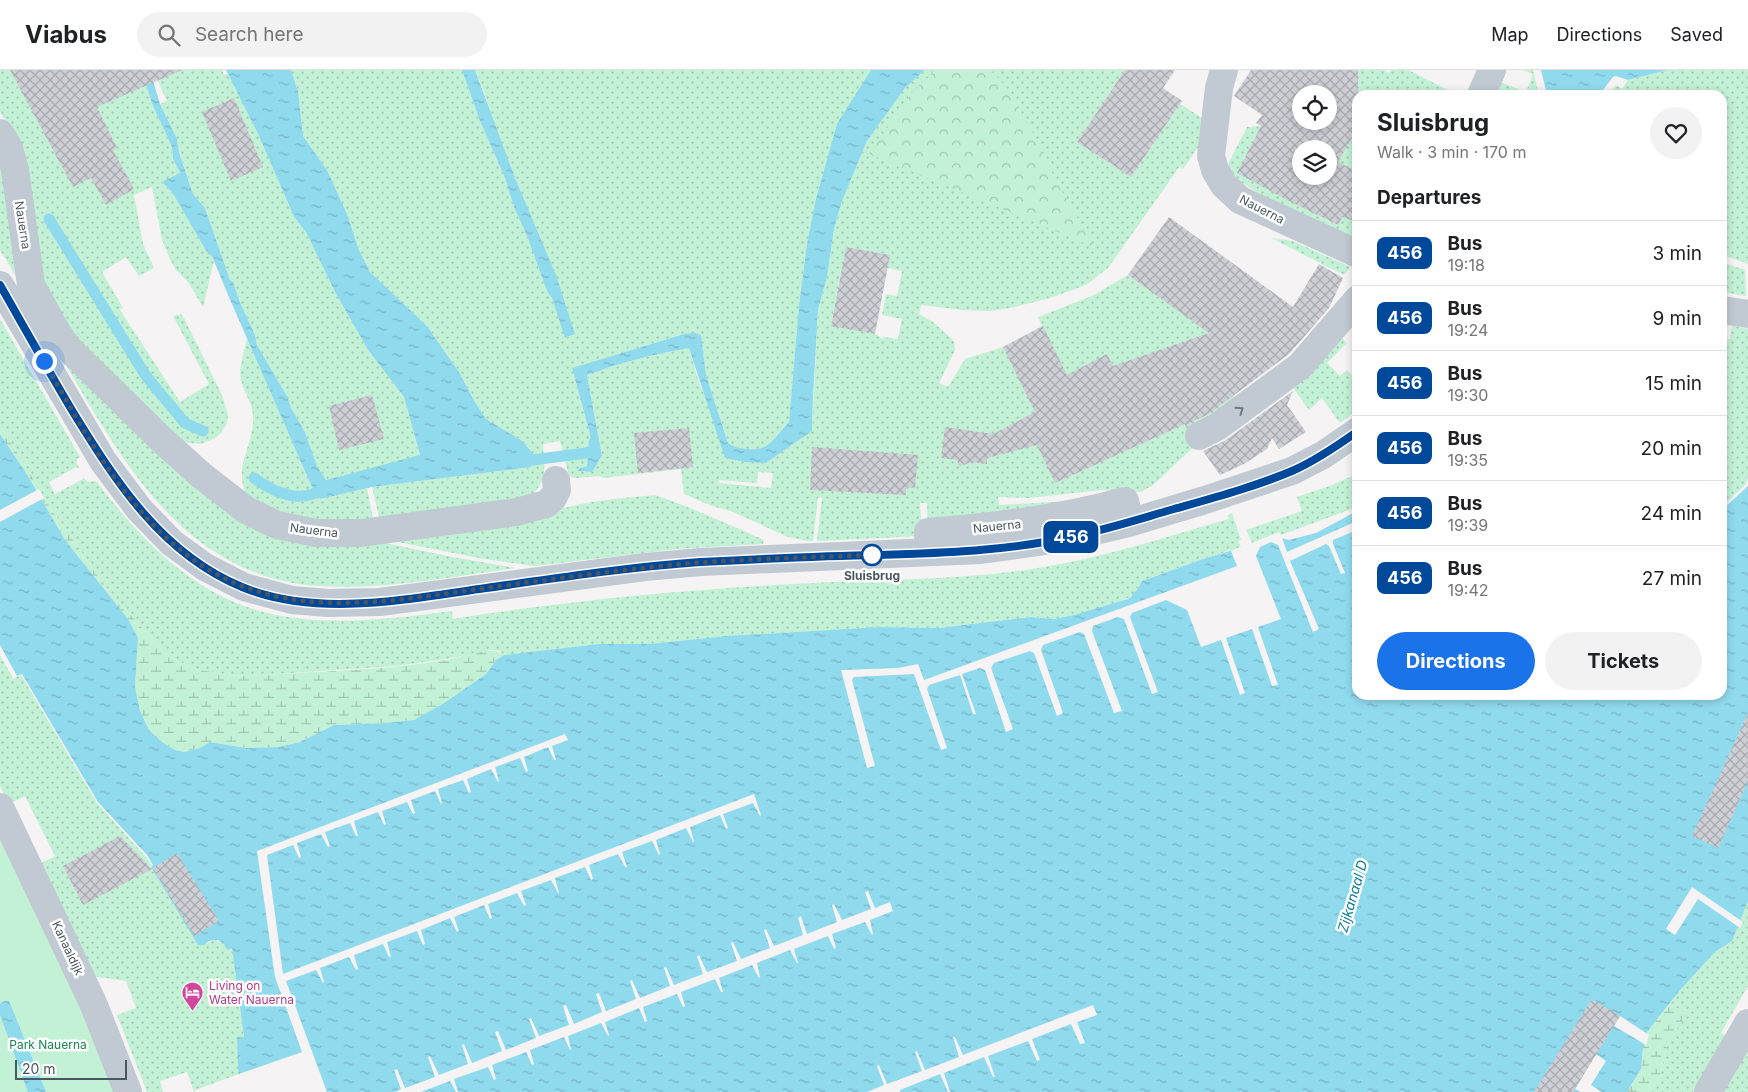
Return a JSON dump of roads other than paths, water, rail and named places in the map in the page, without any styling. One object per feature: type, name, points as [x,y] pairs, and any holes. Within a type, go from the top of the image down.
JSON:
[{"type":"street","name":"Nauerna","points":[[1224,70],[1219,88],[1210,156],[1215,170],[1224,184],[1240,200],[1352,251]]},
{"type":"street","points":[[1483,90],[1492,70]]},
{"type":"street","name":"Nauerna","points":[[0,133],[9,148],[15,170],[36,322],[63,394],[114,477],[140,509],[172,543],[205,568],[244,588],[274,597],[311,602],[380,602],[601,572],[692,563],[972,551],[1050,541],[1125,524],[1266,481],[1292,471],[1323,455],[1352,435]]},
{"type":"street","name":"Nauerna","points":[[0,285],[36,322],[58,334],[68,348],[162,440],[201,475],[246,510],[278,525],[310,532],[335,534],[361,533],[516,512],[546,504],[553,498],[557,490],[556,480]]},
{"type":"street","points":[[1199,436],[1216,427],[1300,366],[1352,306]]},
{"type":"street","points":[[1727,311],[1748,314]]},
{"type":"street","name":"Nauerna","points":[[1124,502],[1126,506],[1063,522],[982,533],[928,536],[928,532],[1020,524],[1089,511],[1124,502]]},
{"type":"street","name":"Kanaaldijk","points":[[0,807],[93,1003],[128,1092]]},
{"type":"street","points":[[1708,1092],[1748,1023]]},
{"type":"water","points":[[141,70],[153,81],[160,104],[177,139],[179,152],[193,194],[205,208],[230,280],[233,282],[255,335],[257,345],[288,398],[291,408],[305,432],[317,466],[326,480],[420,455],[404,397],[368,350],[335,292],[306,232],[294,217],[259,136],[226,70],[291,70],[298,91],[303,136],[327,170],[347,214],[359,250],[370,272],[427,326],[459,372],[486,419],[524,442],[533,454],[531,467],[372,487],[320,499],[311,485],[212,256],[208,254],[172,192],[162,182],[180,173],[173,159],[172,147],[153,106]]},
{"type":"water","points":[[462,70],[475,70],[515,178],[556,275],[575,334],[565,338],[552,298],[547,291],[514,207],[505,178],[480,121]]},
{"type":"water","points":[[871,70],[925,70],[905,88],[867,141],[842,201],[834,229],[827,277],[818,310],[812,431],[766,463],[744,462],[725,458],[689,348],[637,359],[587,375],[602,456],[592,472],[578,471],[580,468],[587,466],[590,434],[572,368],[684,334],[695,333],[701,335],[706,375],[728,443],[744,449],[761,448],[771,442],[789,422],[799,305],[807,244],[816,199],[837,124]]},
{"type":"water","points":[[1541,70],[1668,70],[1628,80],[1616,76],[1613,77],[1603,90],[1546,90]]},
{"type":"water","name":"Zijkanaal D","points":[[0,434],[28,476],[65,540],[128,619],[138,638],[135,687],[140,711],[149,730],[162,742],[175,750],[185,752],[200,748],[210,742],[246,748],[278,747],[300,742],[334,725],[414,720],[444,703],[486,674],[496,660],[504,655],[599,644],[648,644],[726,636],[879,627],[938,628],[1031,617],[1054,619],[1074,615],[1128,599],[1142,581],[1203,559],[1277,537],[1289,540],[1316,533],[1352,514],[1352,700],[1727,700],[1727,505],[1748,486],[1748,901],[1732,941],[1715,952],[1681,989],[1647,1032],[1643,1047],[1641,1069],[1627,1092],[239,1092],[237,1037],[244,1037],[232,948],[227,950],[224,944],[218,940],[198,945],[151,867],[153,865],[147,855],[98,802],[22,674],[17,676],[0,645]]},
{"type":"water","points":[[9,1001],[46,1092],[28,1092],[0,1015],[0,1003]]},
{"type":"waterway","points":[[49,219],[146,376],[185,423],[203,431]]},
{"type":"waterway","points":[[517,459],[532,460],[594,452],[594,443]]},
{"type":"waterway","points":[[254,478],[270,488],[288,495],[307,496],[316,493],[324,487]]},
{"type":"place","name":"Sluisbrug","points":[[872,555]]},
{"type":"place","name":"Living on Water Nauerna","points":[[193,1011]]},
{"type":"park label","name":"Park Nauerna","points":[[48,1044]]}]
